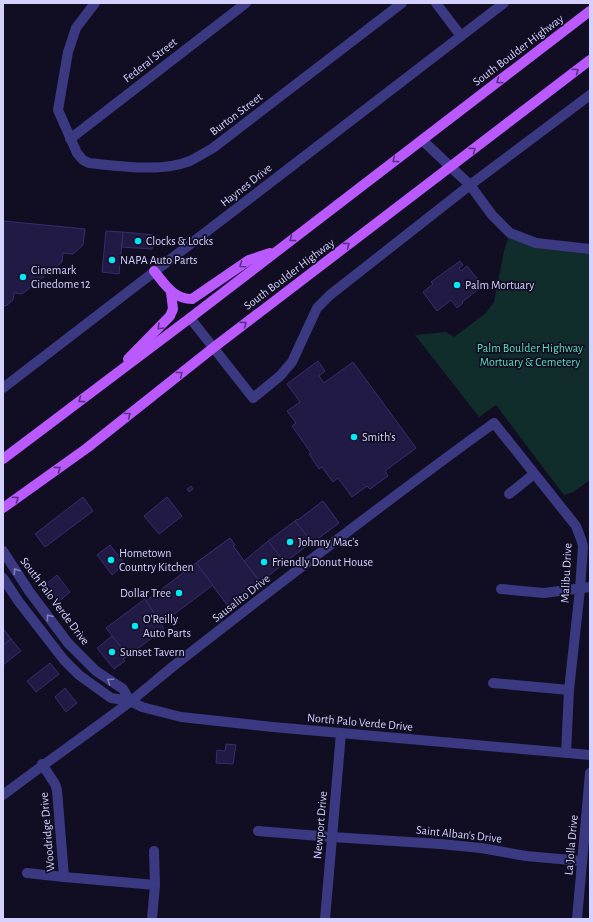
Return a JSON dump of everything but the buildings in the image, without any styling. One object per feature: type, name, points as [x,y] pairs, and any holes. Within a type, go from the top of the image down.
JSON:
[{"type":"main road","name":"South Boulder Highway","points":[[3,459],[590,12]]},
{"type":"main road","name":"South Boulder Highway","points":[[3,508],[87,448],[213,348],[590,60]]},
{"type":"main road","points":[[154,272],[171,292],[185,299],[192,299],[249,260],[278,250]]},
{"type":"main road","points":[[112,376],[170,316],[172,309],[171,292]]},
{"type":"street","name":"Burton Street","points":[[94,3],[76,28],[68,52],[58,110],[77,153],[83,160],[89,163],[146,168],[179,164],[192,160],[213,148],[402,3]]},
{"type":"street","name":"Federal Street","points":[[70,138],[246,3]]},
{"type":"street","points":[[436,3],[461,36]]},
{"type":"street","name":"Haynes Drive","points":[[3,388],[504,3]]},
{"type":"street","points":[[190,318],[253,398],[280,376],[292,362],[317,308],[330,295],[470,185],[590,95]]},
{"type":"street","points":[[422,140],[470,185],[492,215],[510,233],[536,243],[590,249]]},
{"type":"street","name":"Malibu Drive","points":[[494,423],[576,526],[583,546],[585,588],[569,690],[566,753]]},
{"type":"street","name":"Sausalito Drive","points":[[3,794],[130,701],[355,525],[440,461],[494,423]]},
{"type":"street","points":[[509,494],[534,474]]},
{"type":"street","name":"South Palo Verde Drive","points":[[3,551],[29,591],[68,643],[96,670],[123,689],[130,701]]},
{"type":"street","points":[[3,578],[19,602],[56,650],[79,675],[111,698],[130,701]]},
{"type":"street","points":[[501,589],[544,593],[585,588]]},
{"type":"street","points":[[56,650],[68,643]]},
{"type":"street","points":[[493,682],[569,690]]},
{"type":"street","name":"North Palo Verde Drive","points":[[130,701],[142,707],[181,717],[590,755]]},
{"type":"street","name":"Newport Drive","points":[[325,919],[341,733]]},
{"type":"street","name":"Woodridge Drive","points":[[42,764],[55,784],[57,790],[64,877]]},
{"type":"street","name":"La Jolla Drive","points":[[577,919],[590,773]]},
{"type":"street","name":"Saint Alban's Drive","points":[[258,831],[440,844],[481,848],[526,856],[582,861]]},
{"type":"street","points":[[152,919],[155,885],[154,851]]},
{"type":"street","name":"Woodridge Drive","points":[[27,873],[155,885]]},
{"type":"green space","name":"Palm Boulder Highway Mortuary & Cemetery","points":[[510,233],[590,249],[590,480],[573,492],[564,495],[496,405],[479,417],[415,335],[446,332],[454,337],[486,313],[494,302],[504,251]]},
{"type":"place","name":"Clocks & Locks","points":[[138,241]]},
{"type":"place","name":"NAPA Auto Parts","points":[[112,260]]},
{"type":"place","name":"Cinemark Cinedome 12","points":[[23,277]]},
{"type":"place","name":"Palm Mortuary","points":[[457,285]]},
{"type":"place","name":"Smith's","points":[[354,437]]},
{"type":"place","name":"Johnny Mac's","points":[[290,542]]},
{"type":"place","name":"Hometown Country Kitchen","points":[[111,560]]},
{"type":"place","name":"Friendly Donut House","points":[[264,562]]},
{"type":"place","name":"Dollar Tree","points":[[179,593]]},
{"type":"place","name":"O'Reilly Auto Parts","points":[[135,626]]},
{"type":"place","name":"Sunset Tavern","points":[[112,652]]}]
